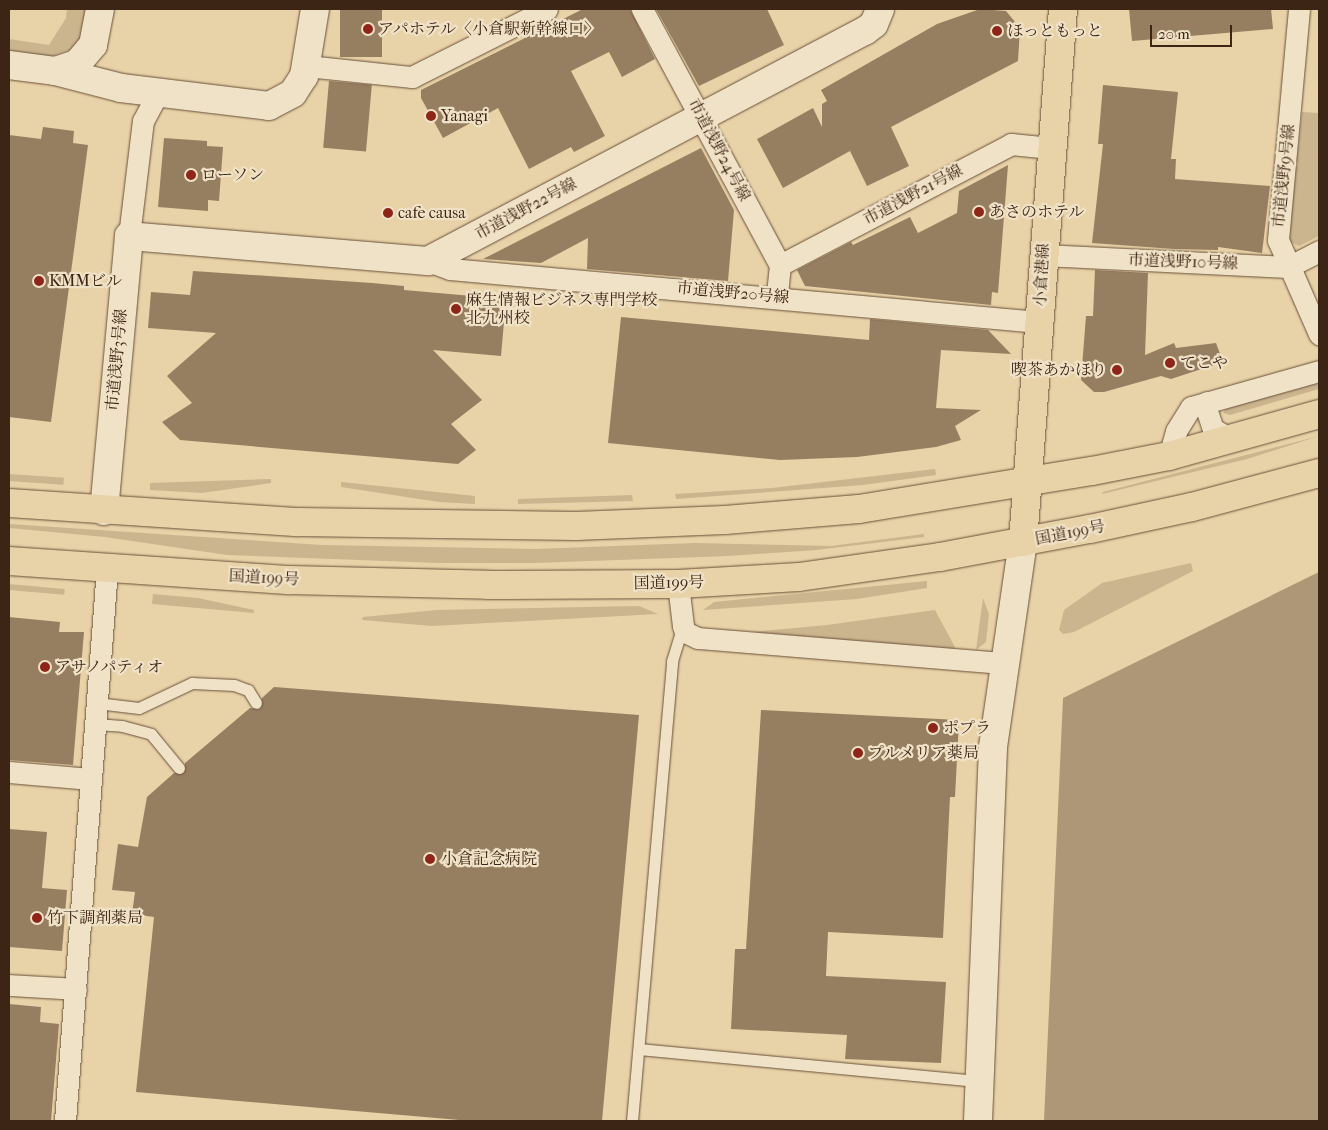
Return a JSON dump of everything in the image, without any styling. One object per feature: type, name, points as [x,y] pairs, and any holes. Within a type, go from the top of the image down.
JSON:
[{"type":"main road","name":"小倉港線","points":[[1023,542],[1051,148],[1063,9]]},
{"type":"main road","points":[[9,503],[104,511],[298,522],[586,526],[724,520],[860,509],[1027,482],[1169,456],[1319,414]]},
{"type":"main road","name":"国道199号","points":[[9,561],[290,580],[488,585],[678,584],[799,578],[1023,542],[1192,507],[1319,473]]},
{"type":"street","points":[[55,71],[67,70],[87,56],[93,45],[100,9]]},
{"type":"street","points":[[9,65],[55,71],[89,82],[158,93],[269,106],[293,93],[307,66],[315,9]]},
{"type":"street","points":[[307,66],[412,77],[547,9]]},
{"type":"street","name":"市道浅野24号線","points":[[642,9],[702,116],[780,265]]},
{"type":"street","name":"市道浅野22号線","points":[[428,261],[865,31],[874,24],[880,9]]},
{"type":"street","name":"市道浅野9号線","points":[[1299,9],[1278,240],[1288,267],[1319,334]]},
{"type":"street","name":"市道浅野3号線","points":[[104,511],[129,236],[143,121],[158,93]]},
{"type":"street","name":"市道浅野21号線","points":[[780,265],[1011,144],[1051,148]]},
{"type":"street","points":[[129,236],[428,261]]},
{"type":"street","points":[[1288,267],[1319,251]]},
{"type":"street","name":"市道浅野10号線","points":[[1043,255],[1288,267]]},
{"type":"street","name":"市道浅野20号線","points":[[428,261],[450,268],[777,296],[1039,322]]},
{"type":"street","points":[[777,296],[780,265]]},
{"type":"street","points":[[1169,456],[1184,415],[1191,407],[1319,371]]},
{"type":"street","points":[[1207,402],[1207,411],[1213,429],[1224,436],[1241,437]]},
{"type":"street","points":[[978,1121],[994,747],[1004,663],[1023,542]]},
{"type":"street","points":[[65,1121],[107,569]]},
{"type":"street","points":[[678,584],[685,632],[698,638],[1004,663]]},
{"type":"street","points":[[9,772],[91,779]]},
{"type":"street","points":[[9,985],[76,989]]},
{"type":"lane","points":[[632,1121],[672,661],[683,626]]},
{"type":"lane","points":[[96,714],[139,708],[192,683],[234,686],[248,690],[256,703]]},
{"type":"lane","points":[[96,714],[151,734],[179,768]]},
{"type":"lane","points":[[639,1050],[980,1081]]},
{"type":"shaded area","points":[[67,9],[86,9],[87,13],[83,36],[74,48],[50,57],[9,53],[9,39],[49,45],[66,18]]},
{"type":"shaded area","points":[[1302,112],[1319,113],[1319,236],[1299,246],[1288,241]]},
{"type":"shaded area","points":[[1319,383],[1319,389],[1230,415],[1223,413],[1225,409]]},
{"type":"shaded area","points":[[1319,436],[1247,459],[1102,494],[1103,492]]},
{"type":"shaded area","points":[[935,469],[936,475],[863,485],[676,499],[675,494],[772,488]]},
{"type":"shaded area","points":[[9,474],[64,478],[63,485],[9,481]]},
{"type":"shaded area","points":[[271,479],[271,483],[202,493],[150,490],[150,483]]},
{"type":"shaded area","points":[[341,482],[475,496],[475,504],[439,502],[341,487]]},
{"type":"shaded area","points":[[632,495],[633,501],[518,504],[518,499]]},
{"type":"shaded area","points":[[9,524],[322,545],[535,549],[695,543],[831,546],[924,534],[924,537],[816,550],[728,556],[535,563],[438,563],[227,555],[105,537],[9,528]]},
{"type":"shaded area","points":[[1191,563],[1193,571],[1074,632],[1063,634],[1059,630],[1064,610],[1102,583]]},
{"type":"shaded area","points":[[1319,572],[1319,1121],[1044,1121],[1063,698]]},
{"type":"shaded area","points":[[927,581],[927,588],[857,599],[703,610],[714,602]]},
{"type":"shaded area","points":[[9,584],[65,589],[64,595],[9,590]]},
{"type":"shaded area","points":[[153,594],[198,598],[254,610],[254,613],[152,604]]},
{"type":"shaded area","points":[[983,598],[989,614],[986,642],[976,650]]},
{"type":"shaded area","points":[[639,606],[658,614],[432,626],[362,620],[363,617],[437,610]]},
{"type":"shaded area","points":[[935,610],[956,649],[750,632],[827,625]]},
{"type":"building","name":"アパホテル〈小倉駅新幹線口〉","points":[[340,9],[382,9],[382,57],[340,57]]},
{"type":"building","points":[[583,9],[630,9],[655,59],[622,77],[609,52],[571,71],[605,136],[574,152],[571,147],[529,169],[498,108],[443,138],[421,98],[421,90]]},
{"type":"building","points":[[656,9],[767,9],[784,45],[699,86]]},
{"type":"building","points":[[980,9],[1006,11],[1020,28],[1018,61],[891,127],[909,166],[867,186],[850,151],[783,188],[757,139],[813,108],[822,127],[822,104],[827,101],[821,90],[937,24]]},
{"type":"building","points":[[1129,9],[1271,9],[1273,29],[1132,41]]},
{"type":"building","points":[[329,81],[372,85],[366,151],[323,148]]},
{"type":"building","points":[[1103,85],[1178,92],[1171,159],[1176,159],[1175,179],[1270,186],[1262,253],[1218,247],[1218,250],[1174,249],[1092,243],[1103,144],[1098,144]]},
{"type":"building","name":"KMMビル","points":[[43,127],[74,131],[73,143],[88,145],[51,422],[9,417],[9,135],[41,139]]},
{"type":"building","name":"ローソン","points":[[164,138],[207,141],[207,146],[223,147],[219,201],[208,200],[208,211],[158,207]]},
{"type":"building","points":[[701,148],[734,210],[728,281],[587,269],[588,238],[541,263],[483,259]]},
{"type":"building","points":[[1008,165],[998,293],[992,292],[991,305],[805,286],[797,270],[851,242],[853,245],[910,217],[918,233],[957,213],[959,191]]},
{"type":"building","points":[[1095,270],[1148,273],[1145,355],[1174,343],[1176,348],[1216,343],[1223,362],[1171,379],[1161,376],[1104,392],[1094,392],[1081,380],[1086,316],[1093,316]]},
{"type":"building","points":[[193,271],[372,283],[404,286],[404,290],[506,299],[501,356],[433,350],[482,400],[451,424],[476,450],[458,464],[180,440],[162,422],[192,403],[167,376],[216,333],[148,328],[151,292],[190,295]]},
{"type":"building","points":[[621,317],[869,340],[870,319],[988,330],[1011,354],[941,350],[936,408],[981,410],[955,426],[961,440],[936,447],[857,457],[780,460],[608,443]]},
{"type":"building","name":"アサノパティオ","points":[[9,617],[60,622],[59,632],[84,632],[73,765],[9,760]]},
{"type":"building","name":"小倉記念病院","points":[[274,687],[639,715],[602,1121],[471,1121],[136,1092],[154,917],[132,914],[135,892],[112,890],[118,844],[138,847],[147,797],[174,773],[184,773],[185,763],[250,708],[260,709],[262,698]]},
{"type":"building","points":[[761,710],[959,720],[955,797],[950,797],[943,938],[828,932],[826,976],[946,982],[941,1063],[845,1059],[847,1035],[731,1029],[735,949],[746,949]]},
{"type":"building","name":"竹下調剤薬局","points":[[9,829],[47,832],[42,888],[67,890],[62,951],[9,947]]},
{"type":"building","points":[[9,1004],[41,1007],[40,1022],[59,1024],[51,1121],[9,1121]]},
{"type":"place","name":"アパホテル〈小倉駅新幹線口〉","points":[[368,29]]},
{"type":"place","name":"ほっともっと","points":[[997,31]]},
{"type":"place","name":"Yanagi","points":[[431,116]]},
{"type":"place","name":"ローソン","points":[[191,175]]},
{"type":"place","name":"あさのホテル","points":[[979,212]]},
{"type":"place","name":"cafe causa","points":[[388,213]]},
{"type":"place","name":"KMMビル","points":[[39,281]]},
{"type":"place","name":"麻生情報ビジネス専門学校 北九州校","points":[[456,309]]},
{"type":"place","name":"てこや","points":[[1170,363]]},
{"type":"place","name":"喫茶あかほり","points":[[1117,370]]},
{"type":"place","name":"アサノパティオ","points":[[45,667]]},
{"type":"place","name":"ポプラ","points":[[933,728]]},
{"type":"place","name":"プルメリア薬局","points":[[858,753]]},
{"type":"place","name":"小倉記念病院","points":[[430,859]]},
{"type":"place","name":"竹下調剤薬局","points":[[37,918]]}]
